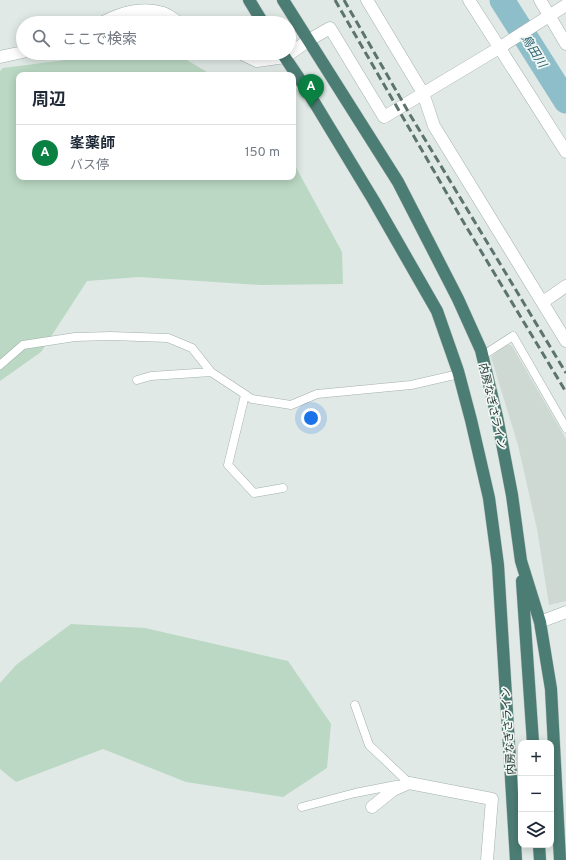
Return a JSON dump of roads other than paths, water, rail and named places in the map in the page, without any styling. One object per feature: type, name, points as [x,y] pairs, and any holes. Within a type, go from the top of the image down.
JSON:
[{"type":"highway","points":[[249,0],[259,16]]},
{"type":"highway","name":"内房なぎさライン","points":[[283,0],[293,16]]},
{"type":"highway","name":"内房なぎさライン","points":[[296,20],[398,182],[458,299],[482,356],[497,417],[512,495],[521,560],[540,622],[550,689],[560,860]]},
{"type":"highway","name":"内房なぎさライン","points":[[286,60],[295,72]]},
{"type":"highway","name":"内房なぎさライン","points":[[296,74],[370,194],[437,311],[459,374],[489,498],[498,565],[516,860]]},
{"type":"highway","points":[[521,560],[533,740]]},
{"type":"highway","points":[[539,848],[540,860]]},
{"type":"street","points":[[367,0],[423,93],[434,126],[566,341]]},
{"type":"street","points":[[469,0],[566,152]]},
{"type":"street","points":[[540,0],[545,18],[566,44]]},
{"type":"street","points":[[296,48],[330,28],[384,117],[499,48],[566,5]]},
{"type":"street","points":[[115,16],[143,9],[168,16]]},
{"type":"street","points":[[0,57],[16,54]]},
{"type":"street","points":[[543,302],[566,286]]},
{"type":"street","points":[[540,622],[566,612]]},
{"type":"street","points":[[372,807],[393,790],[409,783],[492,799],[487,860]]},
{"type":"lane","points":[[0,365],[23,345],[75,337],[111,336],[168,338],[192,348],[211,372],[252,399],[291,405],[317,394],[410,385],[459,374]]},
{"type":"lane","points":[[482,356],[513,336],[566,428]]},
{"type":"lane","points":[[137,380],[151,376],[211,372]]},
{"type":"lane","points":[[245,395],[228,465],[254,493],[283,488]]},
{"type":"lane","points":[[355,705],[369,745],[409,783]]},
{"type":"lane","points":[[302,807],[355,793],[409,783]]},
{"type":"waterway","name":"鳥田川","points":[[502,0],[566,101]]},
{"type":"railway","points":[[335,0],[464,223],[566,392]]},
{"type":"railway","points":[[344,0],[409,113],[566,373]]},
{"type":"place","name":"峯薬師","points":[[311,107]]}]
